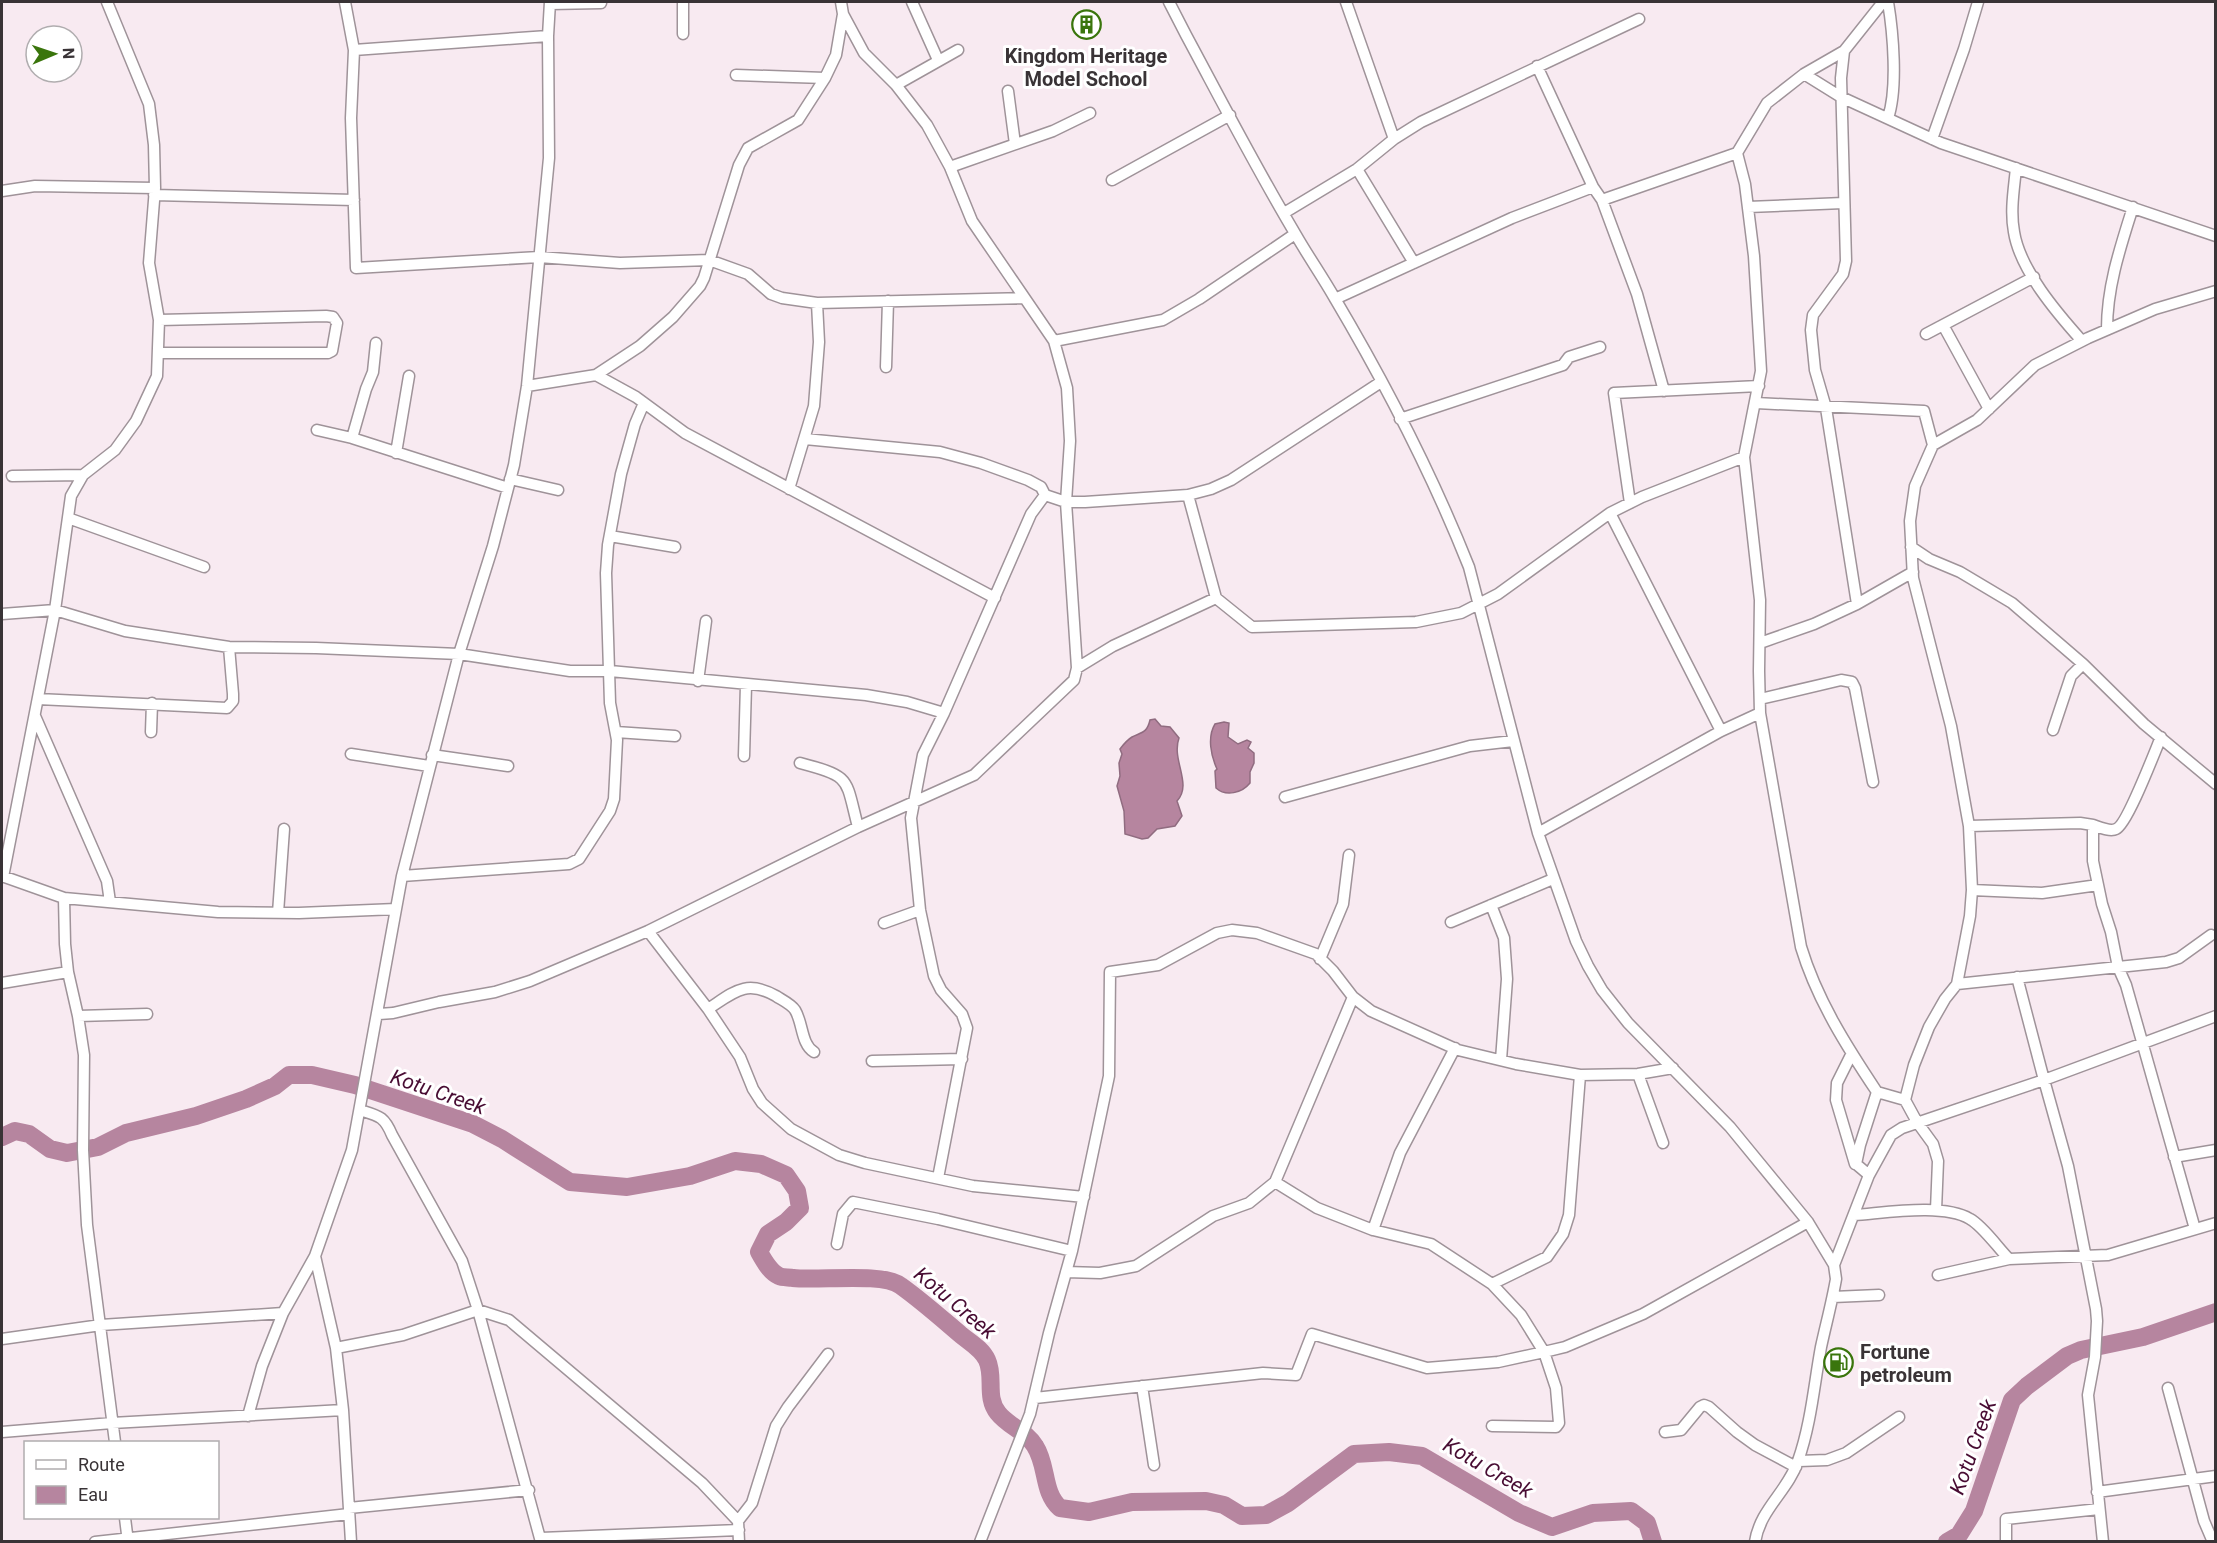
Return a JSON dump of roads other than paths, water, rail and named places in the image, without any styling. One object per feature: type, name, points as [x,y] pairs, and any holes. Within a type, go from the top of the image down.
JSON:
[{"type":"street","points":[[107,2],[149,104],[154,145],[154,192],[149,263],[159,320],[157,376],[136,421],[115,450],[82,475],[71,496],[55,610],[2,876],[64,898],[218,912],[278,913],[396,909]]},
{"type":"street","points":[[345,2],[354,50],[351,118],[356,268],[539,257],[620,263],[709,260],[748,274],[771,294],[782,298],[818,303],[1024,298]]},
{"type":"street","points":[[683,2],[683,34]]},
{"type":"street","points":[[379,1014],[495,992],[530,981],[648,931],[858,827],[974,775],[1074,680],[1077,668],[1066,502],[1070,441],[1066,388],[1054,341],[972,222],[950,167],[927,124],[896,85],[864,53],[843,14],[841,2]]},
{"type":"street","points":[[912,2],[938,60]]},
{"type":"street","points":[[1169,2],[1295,234],[1335,299],[1381,382],[1426,469],[1454,530],[1479,605],[1538,833],[1576,941],[1602,990],[1628,1023],[1731,1126],[1808,1222],[1834,1265],[1836,1279],[1833,1297],[1808,1422],[1797,1464],[1764,1514],[1757,1529],[1755,1542]]},
{"type":"street","points":[[1346,2],[1394,139]]},
{"type":"street","points":[[1602,200],[1737,153],[1767,103],[1804,74],[1844,51],[1883,2]]},
{"type":"street","points":[[1887,2],[1893,75],[1891,108],[1888,117]]},
{"type":"street","points":[[1932,139],[1978,2]]},
{"type":"street","points":[[248,1416],[261,1366],[283,1313],[315,1256],[350,1160],[379,1014],[402,876],[459,654],[493,546],[509,484],[527,386],[549,158],[550,3],[601,3]]},
{"type":"street","points":[[527,386],[596,375],[639,346],[673,317],[700,286],[739,165],[748,148],[798,120],[825,78],[836,55],[843,14]]},
{"type":"street","points":[[1284,213],[1358,169],[1394,139],[1421,122],[1639,19]]},
{"type":"street","points":[[354,50],[548,36]]},
{"type":"street","points":[[896,85],[958,50]]},
{"type":"street","points":[[1844,51],[1841,97],[1846,261],[1843,274],[1813,315],[1811,330],[1815,370],[1826,408],[1857,604]]},
{"type":"street","points":[[1537,66],[1593,188],[1602,200],[1637,294],[1664,391]]},
{"type":"street","points":[[1804,74],[1841,97],[1932,139],[2216,236]]},
{"type":"street","points":[[736,75],[825,78]]},
{"type":"street","points":[[1008,91],[1015,144]]},
{"type":"street","points":[[950,167],[1053,131],[1090,113]]},
{"type":"street","points":[[1112,180],[1230,115]]},
{"type":"street","points":[[1737,153],[1748,207],[1761,371],[1744,457],[1760,600],[1760,712],[1801,947],[1818,992],[1852,1053],[1878,1092],[1905,1100]]},
{"type":"street","points":[[2016,168],[2012,207],[2013,229],[2022,259],[2082,341]]},
{"type":"street","points":[[1358,169],[1414,263]]},
{"type":"street","points":[[2,191],[35,186],[354,200]]},
{"type":"street","points":[[1335,299],[1512,218],[1593,188]]},
{"type":"street","points":[[1748,207],[1843,203]]},
{"type":"street","points":[[2107,330],[2107,308],[2115,266],[2133,207]]},
{"type":"street","points":[[1054,341],[1162,320],[1199,299],[1295,234]]},
{"type":"street","points":[[1926,334],[2034,277]]},
{"type":"street","points":[[1936,1210],[1938,1161],[1933,1144],[1905,1100],[1914,1065],[1929,1027],[1945,999],[1957,984],[1970,916],[1972,890],[1969,826],[1951,726],[1913,572],[1910,521],[1915,486],[1933,445],[1977,420],[2035,365],[2082,341],[2155,309],[2216,291]]},
{"type":"street","points":[[886,367],[888,301]]},
{"type":"street","points":[[789,489],[814,406],[819,342],[818,303]]},
{"type":"street","points":[[159,320],[326,316],[333,317],[337,323],[332,351],[328,353],[159,353]]},
{"type":"street","points":[[1943,325],[1989,409]]},
{"type":"street","points":[[351,438],[373,372],[376,343]]},
{"type":"street","points":[[1400,419],[1563,365],[1569,357],[1600,347]]},
{"type":"street","points":[[596,375],[644,403],[685,433],[995,597]]},
{"type":"street","points":[[396,453],[409,376]]},
{"type":"street","points":[[805,439],[940,452],[981,463],[1028,480],[1041,487],[1045,495],[1066,502],[1188,495],[1211,489],[1231,480],[1381,382]]},
{"type":"street","points":[[1630,503],[1614,393],[1759,386]]},
{"type":"street","points":[[402,876],[575,862],[610,811],[614,799],[617,763],[616,732],[610,703],[606,573],[621,474],[628,445],[644,403]]},
{"type":"street","points":[[1756,404],[1924,411],[1933,445]]},
{"type":"street","points":[[317,430],[509,484],[558,490]]},
{"type":"street","points":[[1188,495],[1216,598],[1252,627],[1416,622],[1461,613],[1479,605],[1498,594],[1610,513],[1696,475],[1744,457]]},
{"type":"street","points":[[12,476],[82,475]]},
{"type":"street","points":[[938,1178],[967,1028],[966,1021],[941,990],[934,976],[920,910],[911,818],[923,755],[944,713],[1031,514],[1045,495]]},
{"type":"street","points":[[1610,513],[1721,731]]},
{"type":"street","points":[[68,518],[204,567]]},
{"type":"street","points":[[610,536],[675,548]]},
{"type":"street","points":[[1911,547],[1929,559],[1960,572],[2012,603],[2083,664],[2144,724],[2216,784]]},
{"type":"street","points":[[1760,644],[1814,624],[1857,604],[1913,572]]},
{"type":"street","points":[[1077,668],[1113,646],[1216,598]]},
{"type":"street","points":[[2,614],[55,610],[125,632],[229,647],[459,654],[570,671],[610,671],[866,695],[907,702],[944,713]]},
{"type":"street","points":[[698,681],[706,621]]},
{"type":"street","points":[[38,699],[227,708],[232,701],[233,694],[229,647]]},
{"type":"street","points":[[2053,730],[2071,676],[2083,664]]},
{"type":"street","points":[[1760,699],[1841,680],[1852,682],[1873,782]]},
{"type":"street","points":[[744,756],[746,685]]},
{"type":"street","points":[[151,732],[152,703]]},
{"type":"street","points":[[1538,833],[1721,731],[1760,712]]},
{"type":"street","points":[[35,715],[107,881],[111,902]]},
{"type":"street","points":[[616,732],[675,736]]},
{"type":"street","points":[[1969,826],[2080,823],[2111,830],[2116,829],[2120,826],[2161,737]]},
{"type":"street","points":[[1285,797],[1470,746],[1513,741]]},
{"type":"street","points":[[351,754],[508,766]]},
{"type":"street","points":[[800,763],[833,772],[845,781],[858,827]]},
{"type":"street","points":[[2093,825],[2093,861],[2118,967],[2126,985],[2195,1229]]},
{"type":"street","points":[[278,913],[284,829]]},
{"type":"street","points":[[1320,959],[1343,904],[1349,855]]},
{"type":"street","points":[[1451,922],[1553,879]]},
{"type":"street","points":[[1972,890],[2042,893],[2098,885]]},
{"type":"street","points":[[64,898],[64,944],[84,1055],[83,1150],[87,1225],[115,1441]]},
{"type":"street","points":[[1491,905],[1504,938],[1508,979],[1502,1060]]},
{"type":"street","points":[[884,923],[920,910]]},
{"type":"street","points":[[980,1542],[1035,1398],[1049,1333],[1072,1251],[1109,1076],[1110,972],[1158,966],[1217,933],[1232,930],[1257,933],[1316,954],[1334,971],[1353,997],[1371,1011],[1455,1048],[1502,1060],[1580,1075],[1638,1074],[1673,1068]]},
{"type":"street","points":[[648,931],[708,1009],[740,1057],[753,1089],[762,1103],[791,1129],[839,1155],[865,1163],[973,1186],[1084,1197]]},
{"type":"street","points":[[1957,984],[2166,962],[2179,958],[2211,935]]},
{"type":"street","points":[[2,983],[68,972]]},
{"type":"street","points":[[2018,977],[2068,1166],[2096,1309],[2097,1337],[2088,1395],[2103,1542]]},
{"type":"street","points":[[708,1009],[743,989],[755,987],[763,989],[795,1009],[806,1043],[814,1052]]},
{"type":"street","points":[[1066,1272],[1100,1273],[1136,1266],[1214,1216],[1249,1203],[1275,1182],[1353,997]]},
{"type":"street","points":[[78,1016],[147,1014]]},
{"type":"street","points":[[1834,1265],[1869,1176],[1891,1135],[1917,1122],[2044,1080],[2216,1016]]},
{"type":"street","points":[[1373,1230],[1400,1153],[1455,1048]]},
{"type":"street","points":[[1852,1053],[1837,1083],[1836,1100],[1856,1164],[1869,1176]]},
{"type":"street","points":[[872,1061],[962,1059]]},
{"type":"street","points":[[1638,1074],[1663,1143]]},
{"type":"street","points":[[1492,1284],[1547,1257],[1563,1233],[1569,1215],[1580,1075]]},
{"type":"street","points":[[1856,1164],[1878,1092]]},
{"type":"street","points":[[360,1110],[383,1118],[386,1122],[462,1261],[529,1490],[541,1540],[738,1526]]},
{"type":"street","points":[[2174,1157],[2216,1150]]},
{"type":"street","points":[[1275,1182],[1317,1208],[1373,1230],[1431,1244],[1492,1284],[1521,1315],[1544,1352],[1556,1388],[1559,1423],[1556,1426],[1492,1426]]},
{"type":"street","points":[[837,1244],[843,1214],[853,1202],[938,1219],[1072,1251]]},
{"type":"street","points":[[1854,1215],[1953,1211],[1971,1219],[2009,1259]]},
{"type":"street","points":[[1035,1398],[1263,1373],[1296,1376],[1311,1334],[1427,1368],[1498,1362],[1544,1352],[1565,1347],[1643,1314],[1808,1222]]},
{"type":"street","points":[[1938,1275],[2009,1259],[2108,1255],[2216,1223]]},
{"type":"street","points":[[315,1256],[336,1348],[343,1410],[351,1542]]},
{"type":"street","points":[[1833,1297],[1879,1295]]},
{"type":"street","points":[[336,1348],[403,1335],[478,1310],[509,1320],[702,1483],[738,1526]]},
{"type":"street","points":[[2,1340],[101,1325],[283,1313]]},
{"type":"street","points":[[739,1542],[738,1526],[752,1503],[776,1426],[828,1354]]},
{"type":"street","points":[[1142,1386],[1154,1464]]},
{"type":"street","points":[[2168,1388],[2192,1480],[2213,1542]]},
{"type":"street","points":[[1665,1432],[1681,1430],[1704,1405],[1755,1445],[1797,1464],[1827,1460],[1846,1453],[1899,1417]]},
{"type":"street","points":[[2,1432],[112,1423],[343,1410]]},
{"type":"street","points":[[2097,1492],[2216,1476]]},
{"type":"street","points":[[95,1542],[128,1540],[529,1490]]},
{"type":"street","points":[[2006,1542],[2006,1519],[2099,1509]]},
{"type":"street","points":[[125,1519],[128,1540]]},
{"type":"water","points":[[1155,719],[1161,726],[1170,727],[1179,738],[1177,746],[1183,787],[1177,801],[1182,816],[1175,826],[1157,829],[1148,838],[1142,839],[1125,834],[1124,811],[1117,786],[1122,754],[1120,749],[1130,738],[1146,730],[1150,720]]},
{"type":"water","points":[[1229,723],[1228,737],[1238,744],[1247,740],[1251,742],[1248,748],[1254,753],[1250,783],[1234,793],[1220,791],[1216,788],[1215,771],[1217,769],[1213,758],[1211,735],[1215,724]]},
{"type":"waterway","name":"Kotu Creek","points":[[2,1137],[15,1131],[29,1134],[50,1149],[67,1153],[98,1147],[126,1133],[196,1116],[246,1099],[275,1086],[289,1075],[312,1075],[355,1085],[473,1124],[502,1139],[570,1182],[627,1187],[690,1176],[735,1161],[761,1164],[786,1175],[797,1191],[800,1208],[786,1222],[768,1234],[759,1252],[770,1269],[781,1277],[866,1278],[892,1282],[901,1286],[976,1346],[987,1360],[994,1407],[1002,1418],[1032,1441],[1042,1462],[1050,1494],[1060,1508],[1089,1512],[1132,1502],[1206,1501],[1224,1505],[1242,1516],[1266,1515],[1288,1503],[1354,1454],[1389,1452],[1422,1456],[1519,1513],[1552,1527],[1593,1513],[1631,1511],[1647,1523],[1653,1542]]},
{"type":"waterway","name":"Kotu Creek","points":[[1947,1542],[1959,1535],[1974,1511],[2012,1400],[2027,1386],[2067,1356],[2081,1350],[2143,1337],[2216,1312]]},
{"type":"place","name":"Kingdom Heritage Model School","points":[[1086,25]]},
{"type":"place","name":"Fortune petroleum","points":[[1839,1363]]}]
